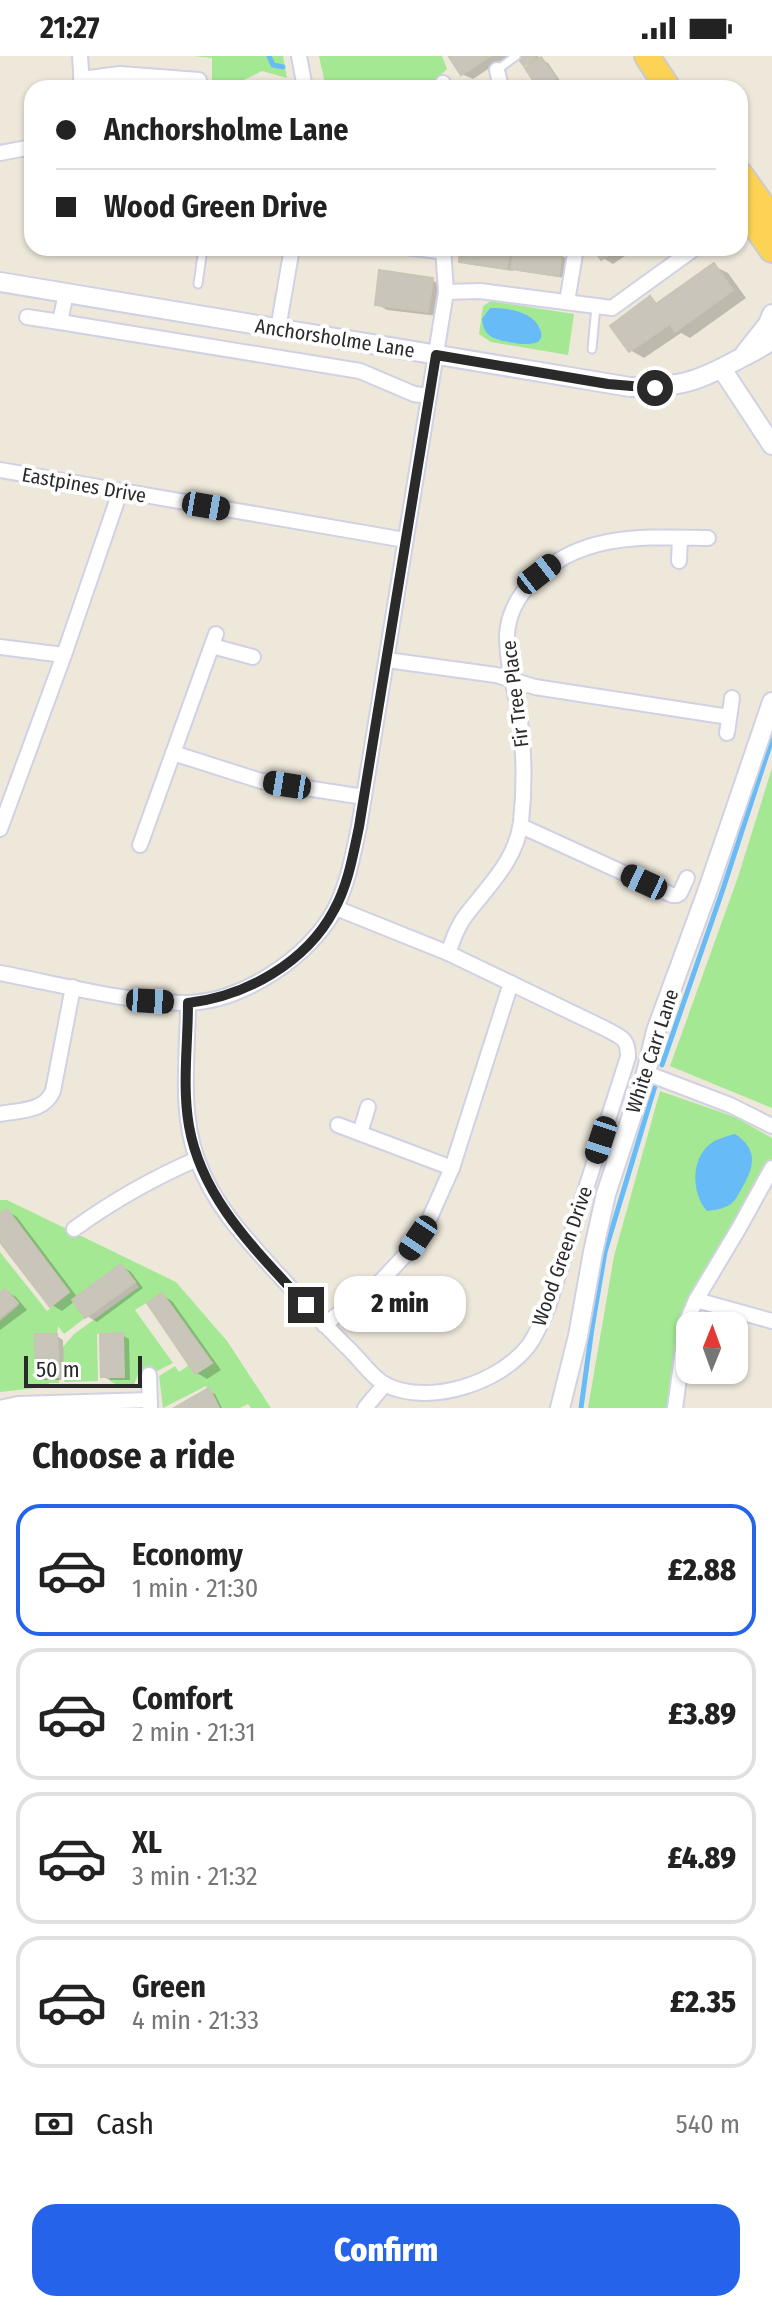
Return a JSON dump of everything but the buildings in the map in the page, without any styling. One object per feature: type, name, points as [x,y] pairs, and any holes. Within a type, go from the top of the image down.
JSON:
[{"type":"highway","points":[[647,56],[663,80]]},
{"type":"highway","points":[[748,185],[772,219]]},
{"type":"highway","points":[[748,216],[772,250]]},
{"type":"street","points":[[80,56],[82,80]]},
{"type":"street","points":[[299,56],[304,80]]},
{"type":"street","points":[[497,70],[503,80]]},
{"type":"street","points":[[97,80],[120,74],[199,80]]},
{"type":"street","points":[[0,153],[24,148]]},
{"type":"street","points":[[278,329],[291,256]]},
{"type":"street","points":[[0,973],[150,1001],[188,1003],[221,997],[278,970],[309,944],[336,908],[349,869],[364,797],[387,660],[446,292],[442,256]]},
{"type":"street","points":[[567,302],[575,256]]},
{"type":"street","points":[[446,292],[480,291],[612,308],[682,256]]},
{"type":"street","name":"Anchorsholme Lane","points":[[0,282],[630,387],[655,388],[689,383],[769,345]]},
{"type":"street","points":[[60,322],[66,293]]},
{"type":"street","name":"Anchorsholme Lane","points":[[741,358],[768,324],[772,314]]},
{"type":"street","name":"Anchorsholme Lane","points":[[27,317],[360,371],[414,394],[428,396]]},
{"type":"street","points":[[722,369],[772,445]]},
{"type":"street","name":"Eastpines Drive","points":[[0,470],[405,540]]},
{"type":"street","points":[[0,829],[120,492]]},
{"type":"street","name":"Fir Tree Place","points":[[448,953],[460,923],[507,863],[521,826],[522,744],[507,637],[514,606],[524,590],[556,561],[597,543],[629,538],[708,538]]},
{"type":"street","points":[[679,561],[680,538]]},
{"type":"street","points":[[140,845],[214,640],[253,656]]},
{"type":"street","points":[[0,647],[64,655]]},
{"type":"street","points":[[387,660],[511,678],[535,687],[729,717]]},
{"type":"street","points":[[727,733],[732,698]]},
{"type":"street","name":"White Carr Lane","points":[[560,1408],[578,1336],[606,1194],[646,1073],[656,1031],[772,702]]},
{"type":"street","points":[[173,753],[251,779],[364,797]]},
{"type":"street","points":[[521,826],[672,895],[680,893],[687,878]]},
{"type":"street","points":[[324,1325],[382,1280],[408,1252],[427,1224],[452,1168],[511,983],[448,953],[336,908]]},
{"type":"street","name":"Wood Green Drive","points":[[385,1384],[419,1392],[457,1389],[497,1373],[528,1345],[548,1307],[628,1057],[625,1040],[511,983]]},
{"type":"street","points":[[0,1114],[35,1108],[49,1099],[73,987]]},
{"type":"street","points":[[188,1003],[185,1084],[189,1125],[197,1159],[234,1225],[324,1325],[385,1384],[365,1408]]},
{"type":"street","points":[[646,1073],[730,1105],[772,1126]]},
{"type":"street","points":[[360,1133],[368,1107]]},
{"type":"street","points":[[338,1125],[452,1168]]},
{"type":"street","points":[[74,1229],[154,1177],[197,1159]]},
{"type":"street","points":[[675,1408],[683,1339],[696,1300],[772,1168]]},
{"type":"street","points":[[696,1300],[772,1321]]},
{"type":"street","points":[[0,1408],[18,1404],[150,1404],[149,1375]]},
{"type":"lane","points":[[497,70],[516,56]]},
{"type":"lane","points":[[198,284],[202,256]]},
{"type":"lane","points":[[592,349],[596,306]]},
{"type":"green space","points":[[194,56],[283,56],[287,78],[262,71],[244,80],[212,80],[212,58]]},
{"type":"green space","points":[[319,56],[442,56],[447,69],[435,80],[324,80]]},
{"type":"green space","points":[[491,301],[574,314],[568,355],[491,342],[479,334],[483,306]]},
{"type":"green space","points":[[772,768],[772,1108],[670,1066],[738,877]]},
{"type":"green space","points":[[660,1091],[735,1117],[772,1138],[772,1168],[696,1300],[694,1312],[676,1312],[676,1384],[680,1384],[675,1408],[588,1408],[614,1256]]},
{"type":"green space","points":[[0,1200],[7,1200],[176,1282],[227,1341],[271,1408],[251,1408],[248,1404],[240,1408],[219,1408],[206,1386],[163,1408],[159,1376],[175,1366],[179,1372],[189,1365],[196,1374],[212,1363],[162,1293],[135,1310],[173,1363],[149,1375],[139,1373],[134,1384],[119,1386],[110,1381],[110,1377],[124,1377],[123,1334],[97,1334],[98,1381],[64,1382],[63,1347],[74,1334],[139,1287],[121,1264],[72,1300],[85,1318],[64,1334],[58,1326],[57,1334],[35,1335],[36,1377],[59,1377],[59,1383],[0,1392],[0,1321],[19,1305],[6,1289],[0,1293],[0,1252],[47,1311],[69,1292],[7,1209],[0,1214]]},
{"type":"water","points":[[490,308],[526,314],[541,330],[540,340],[522,344],[490,336],[482,319]]},
{"type":"water","points":[[735,1134],[751,1152],[750,1172],[731,1204],[707,1211],[696,1187],[699,1159],[712,1142]]},
{"type":"waterway","points":[[269,56],[273,65],[283,67]]},
{"type":"waterway","points":[[662,1065],[772,739]]},
{"type":"waterway","points":[[581,1408],[605,1252],[655,1086]]},
{"type":"route","points":[[306,1305],[234,1225],[197,1159],[189,1125],[185,1084],[188,1003],[221,997],[278,970],[309,944],[340,898],[359,827],[436,355],[608,384],[655,388]]}]
